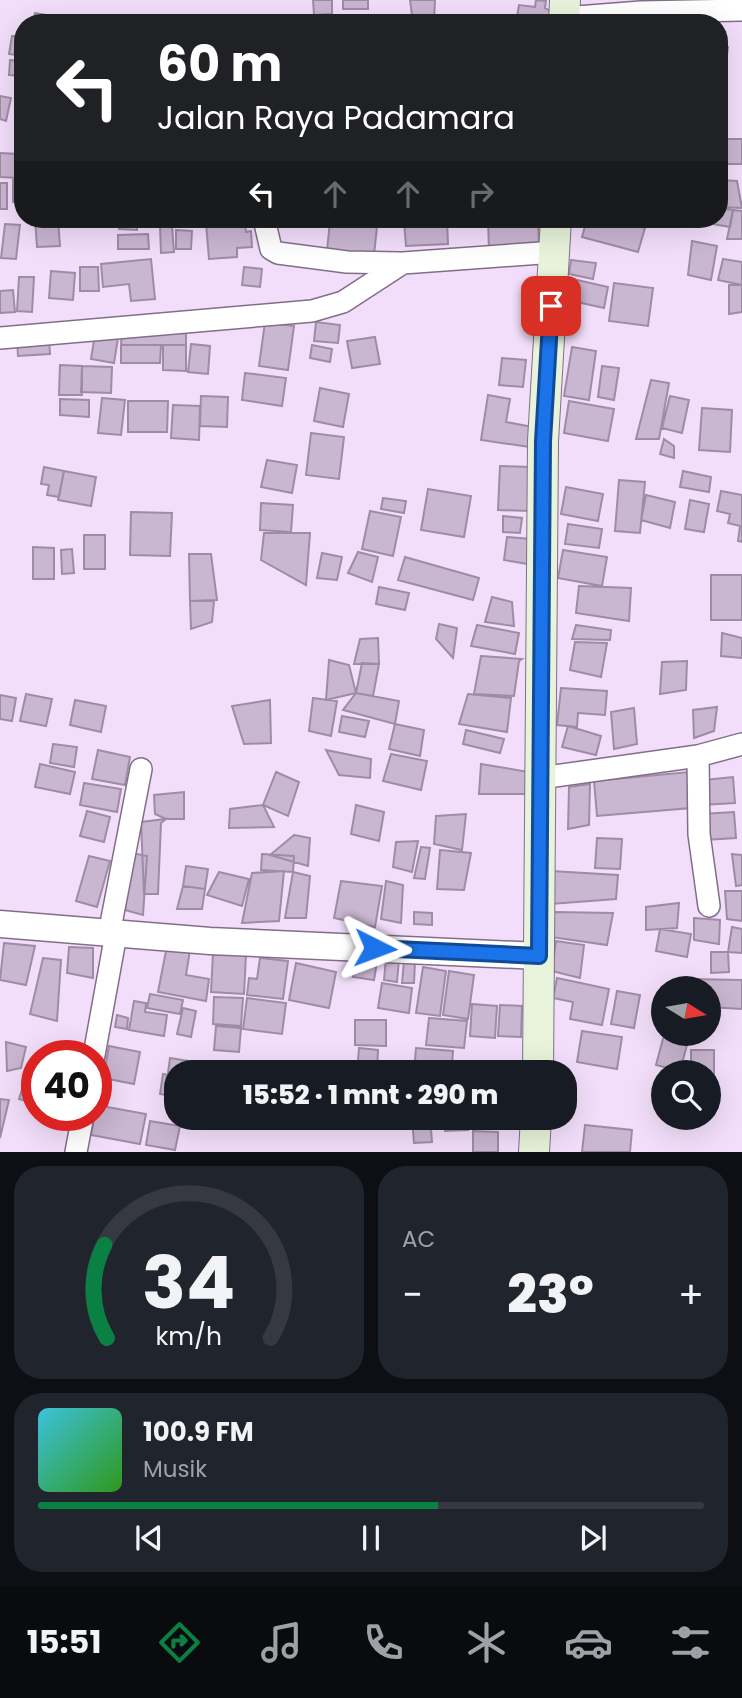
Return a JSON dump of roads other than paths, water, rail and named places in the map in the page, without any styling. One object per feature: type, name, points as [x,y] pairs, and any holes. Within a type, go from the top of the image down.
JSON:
[{"type":"main road","points":[[538,1060],[543,441],[556,228]]},
{"type":"main road","points":[[534,1152],[535,1130]]},
{"type":"street","points":[[564,14],[742,10]]},
{"type":"street","points":[[266,228],[271,249],[278,254],[347,262],[403,263],[555,252]]},
{"type":"street","points":[[0,338],[312,311],[343,302],[384,272],[403,263]]},
{"type":"street","points":[[540,778],[698,756],[742,744]]},
{"type":"street","points":[[698,756],[699,834],[709,906]]},
{"type":"street","points":[[96,1040],[141,769]]},
{"type":"street","points":[[0,924],[112,934],[539,956]]},
{"type":"street","points":[[76,1152],[80,1131]]}]
